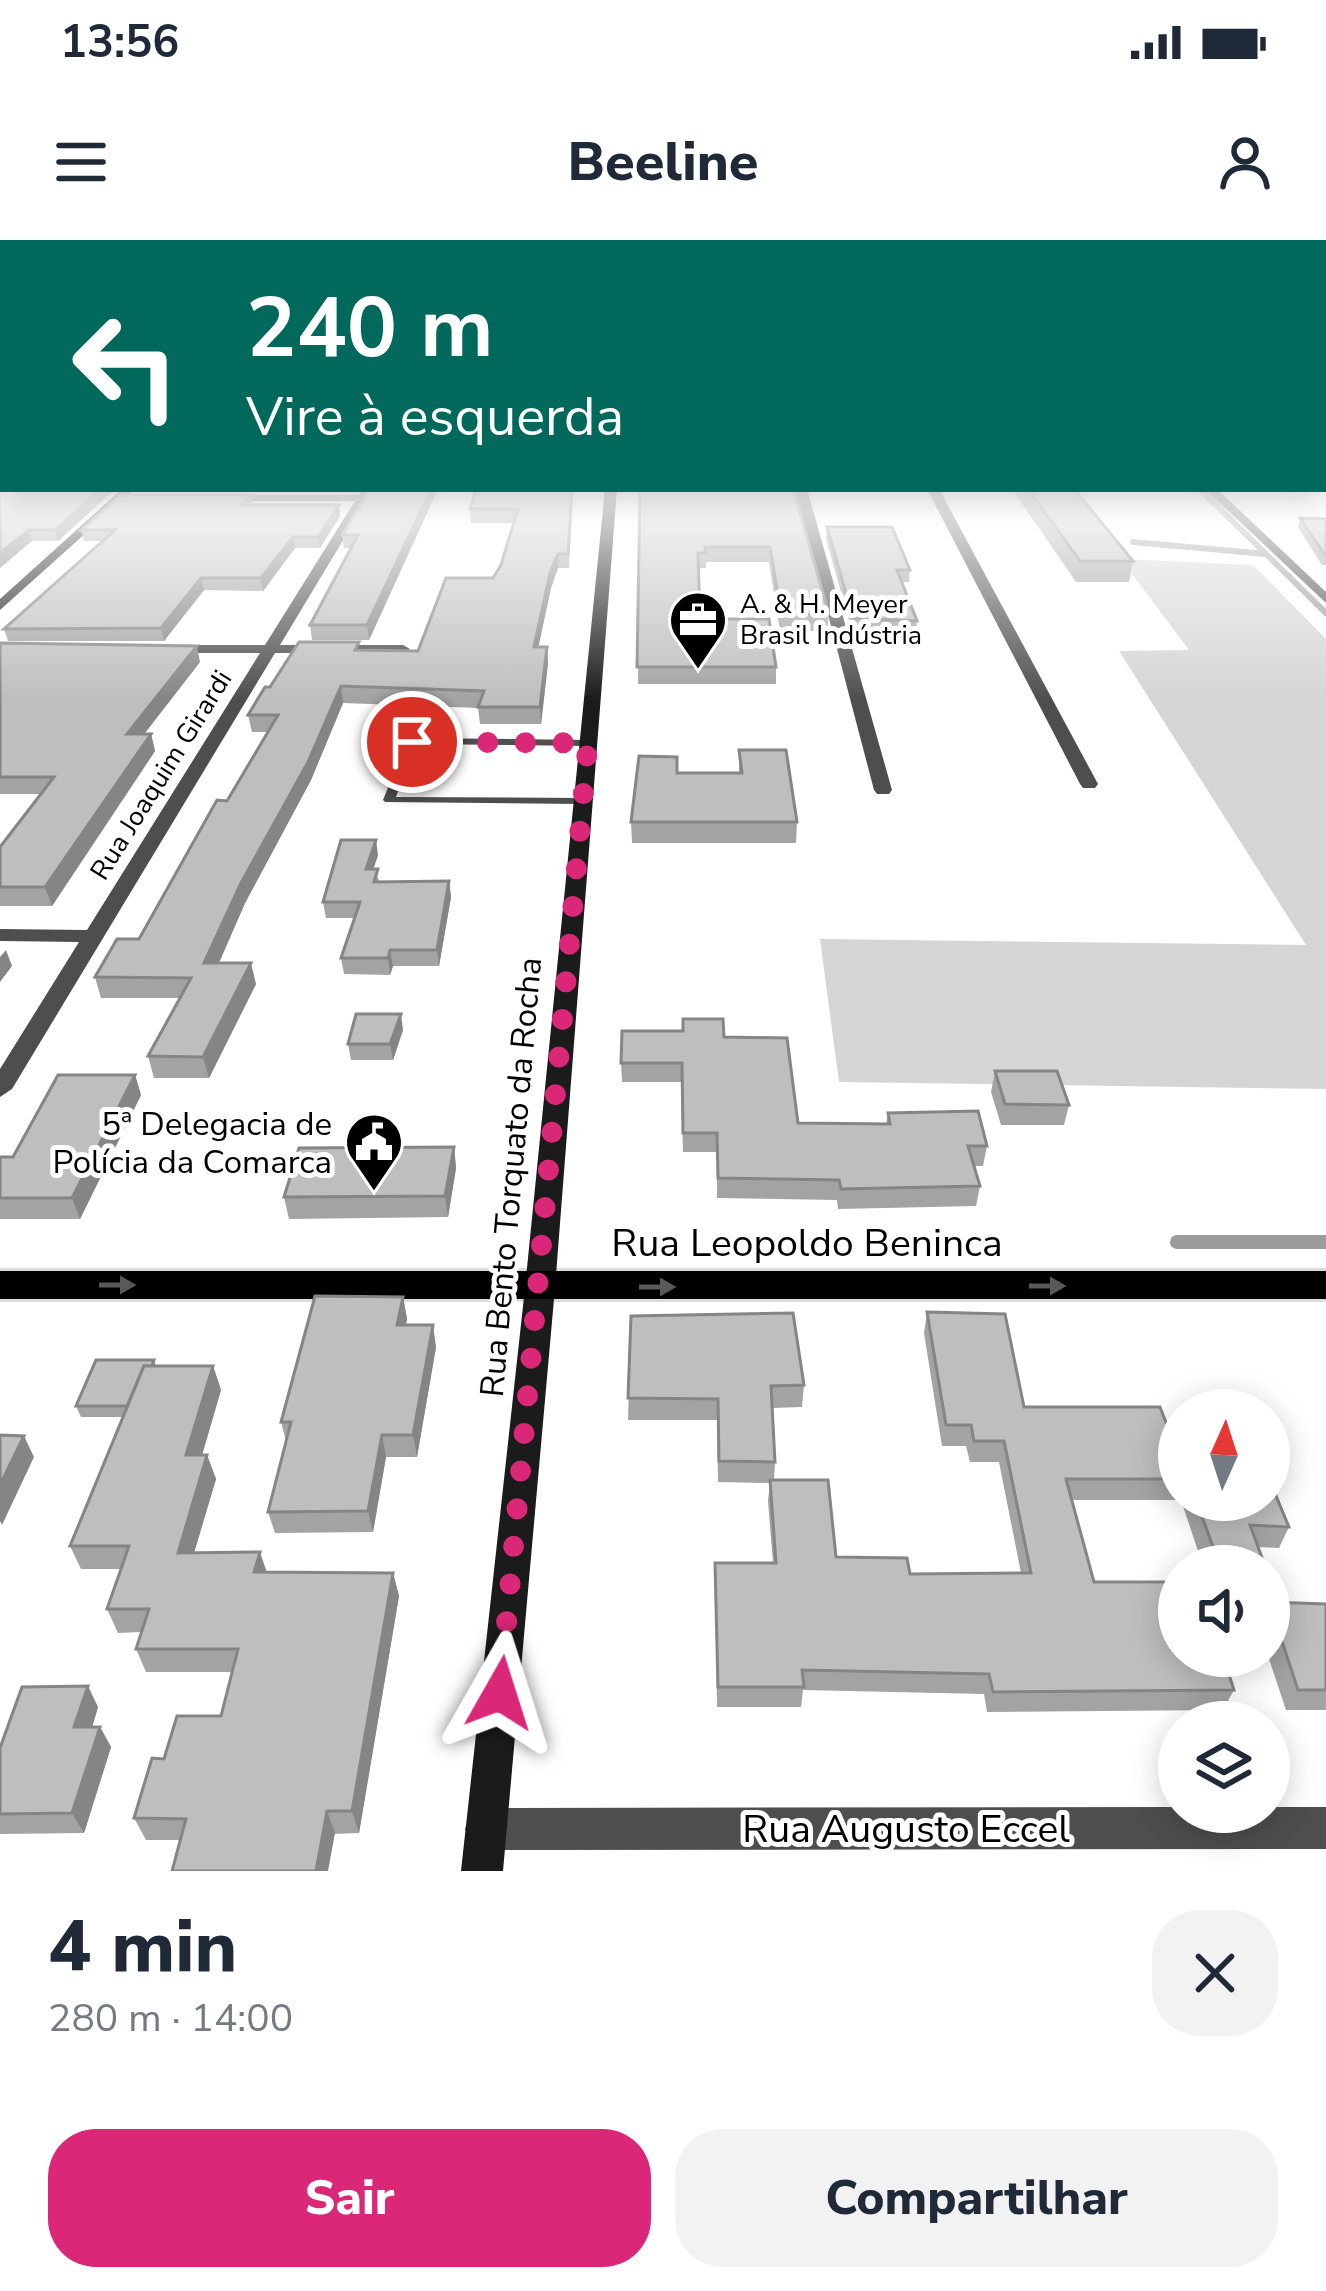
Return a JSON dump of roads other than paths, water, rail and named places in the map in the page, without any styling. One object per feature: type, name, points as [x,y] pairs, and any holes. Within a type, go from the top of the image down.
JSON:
[{"type":"main road","name":"Rua Leopoldo Beninca","points":[[0,1285],[1326,1286]]},
{"type":"street","points":[[0,607],[68,548]]},
{"type":"street","name":"Rua Joaquim Girardi","points":[[0,1089],[331,548]]},
{"type":"street","name":"Rua Bento Torquato da Rocha","points":[[482,1871],[606,548]]},
{"type":"street","points":[[817,548],[883,790]]},
{"type":"street","points":[[964,548],[1089,784]]},
{"type":"street","points":[[1273,548],[1326,598]]},
{"type":"street","points":[[157,650],[403,649]]},
{"type":"street","points":[[0,935],[94,936]]},
{"type":"street","name":"Rua Augusto Eccel","points":[[486,1828],[1326,1828]]},
{"type":"lane","points":[[583,801],[389,800],[412,742],[588,743]]},
{"type":"waterway","points":[[1201,548],[1266,554]]},
{"type":"waterway","points":[[1260,548],[1326,613]]},
{"type":"waterway","points":[[1177,1242],[1326,1242]]},
{"type":"place","name":"A. & H. Meyer Brasil Indústria","points":[[698,671]]},
{"type":"place","name":"5ª Delegacia de Polícia da Comarca","points":[[374,1193]]}]
